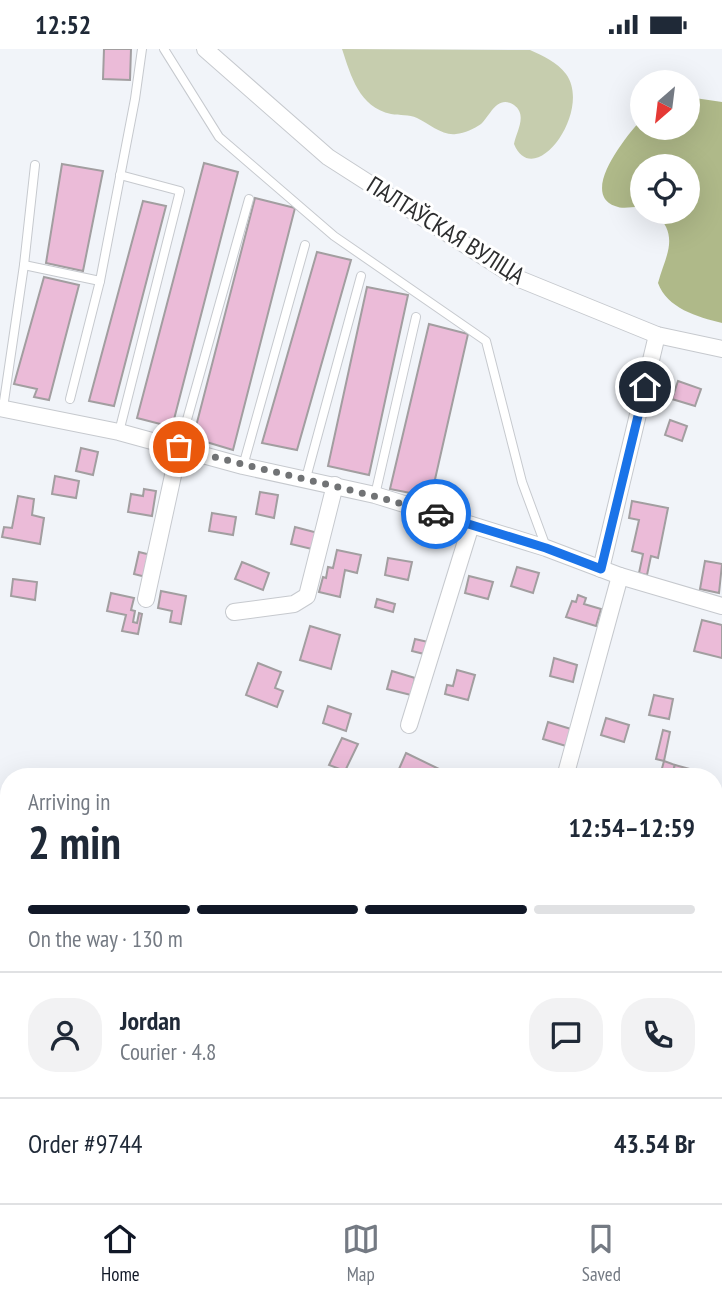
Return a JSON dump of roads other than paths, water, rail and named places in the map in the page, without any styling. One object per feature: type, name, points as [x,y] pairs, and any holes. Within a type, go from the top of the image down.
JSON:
[{"type":"street","name":"ПАЛТАЎСКАЯ ВУЛІЦА","points":[[205,49],[328,157],[517,278],[657,335],[722,349]]},
{"type":"street","points":[[601,569],[657,335]]},
{"type":"street","points":[[2,408],[118,432],[243,465],[375,495],[546,548],[620,576],[722,606]]},
{"type":"street","points":[[146,599],[179,447]]},
{"type":"street","points":[[234,612],[294,604],[307,596],[335,485]]},
{"type":"street","points":[[410,725],[471,525]]},
{"type":"street","points":[[567,768],[620,576]]},
{"type":"lane","points":[[70,399],[100,281],[142,49]]},
{"type":"lane","points":[[164,49],[219,137],[334,236],[486,341],[522,482],[546,548]]},
{"type":"lane","points":[[2,408],[24,265],[35,165]]},
{"type":"lane","points":[[118,432],[180,191],[120,175]]},
{"type":"lane","points":[[179,447],[249,199]]},
{"type":"lane","points":[[243,465],[305,245]]},
{"type":"lane","points":[[24,265],[100,281]]},
{"type":"lane","points":[[306,478],[361,276]]},
{"type":"lane","points":[[375,495],[416,317]]}]
